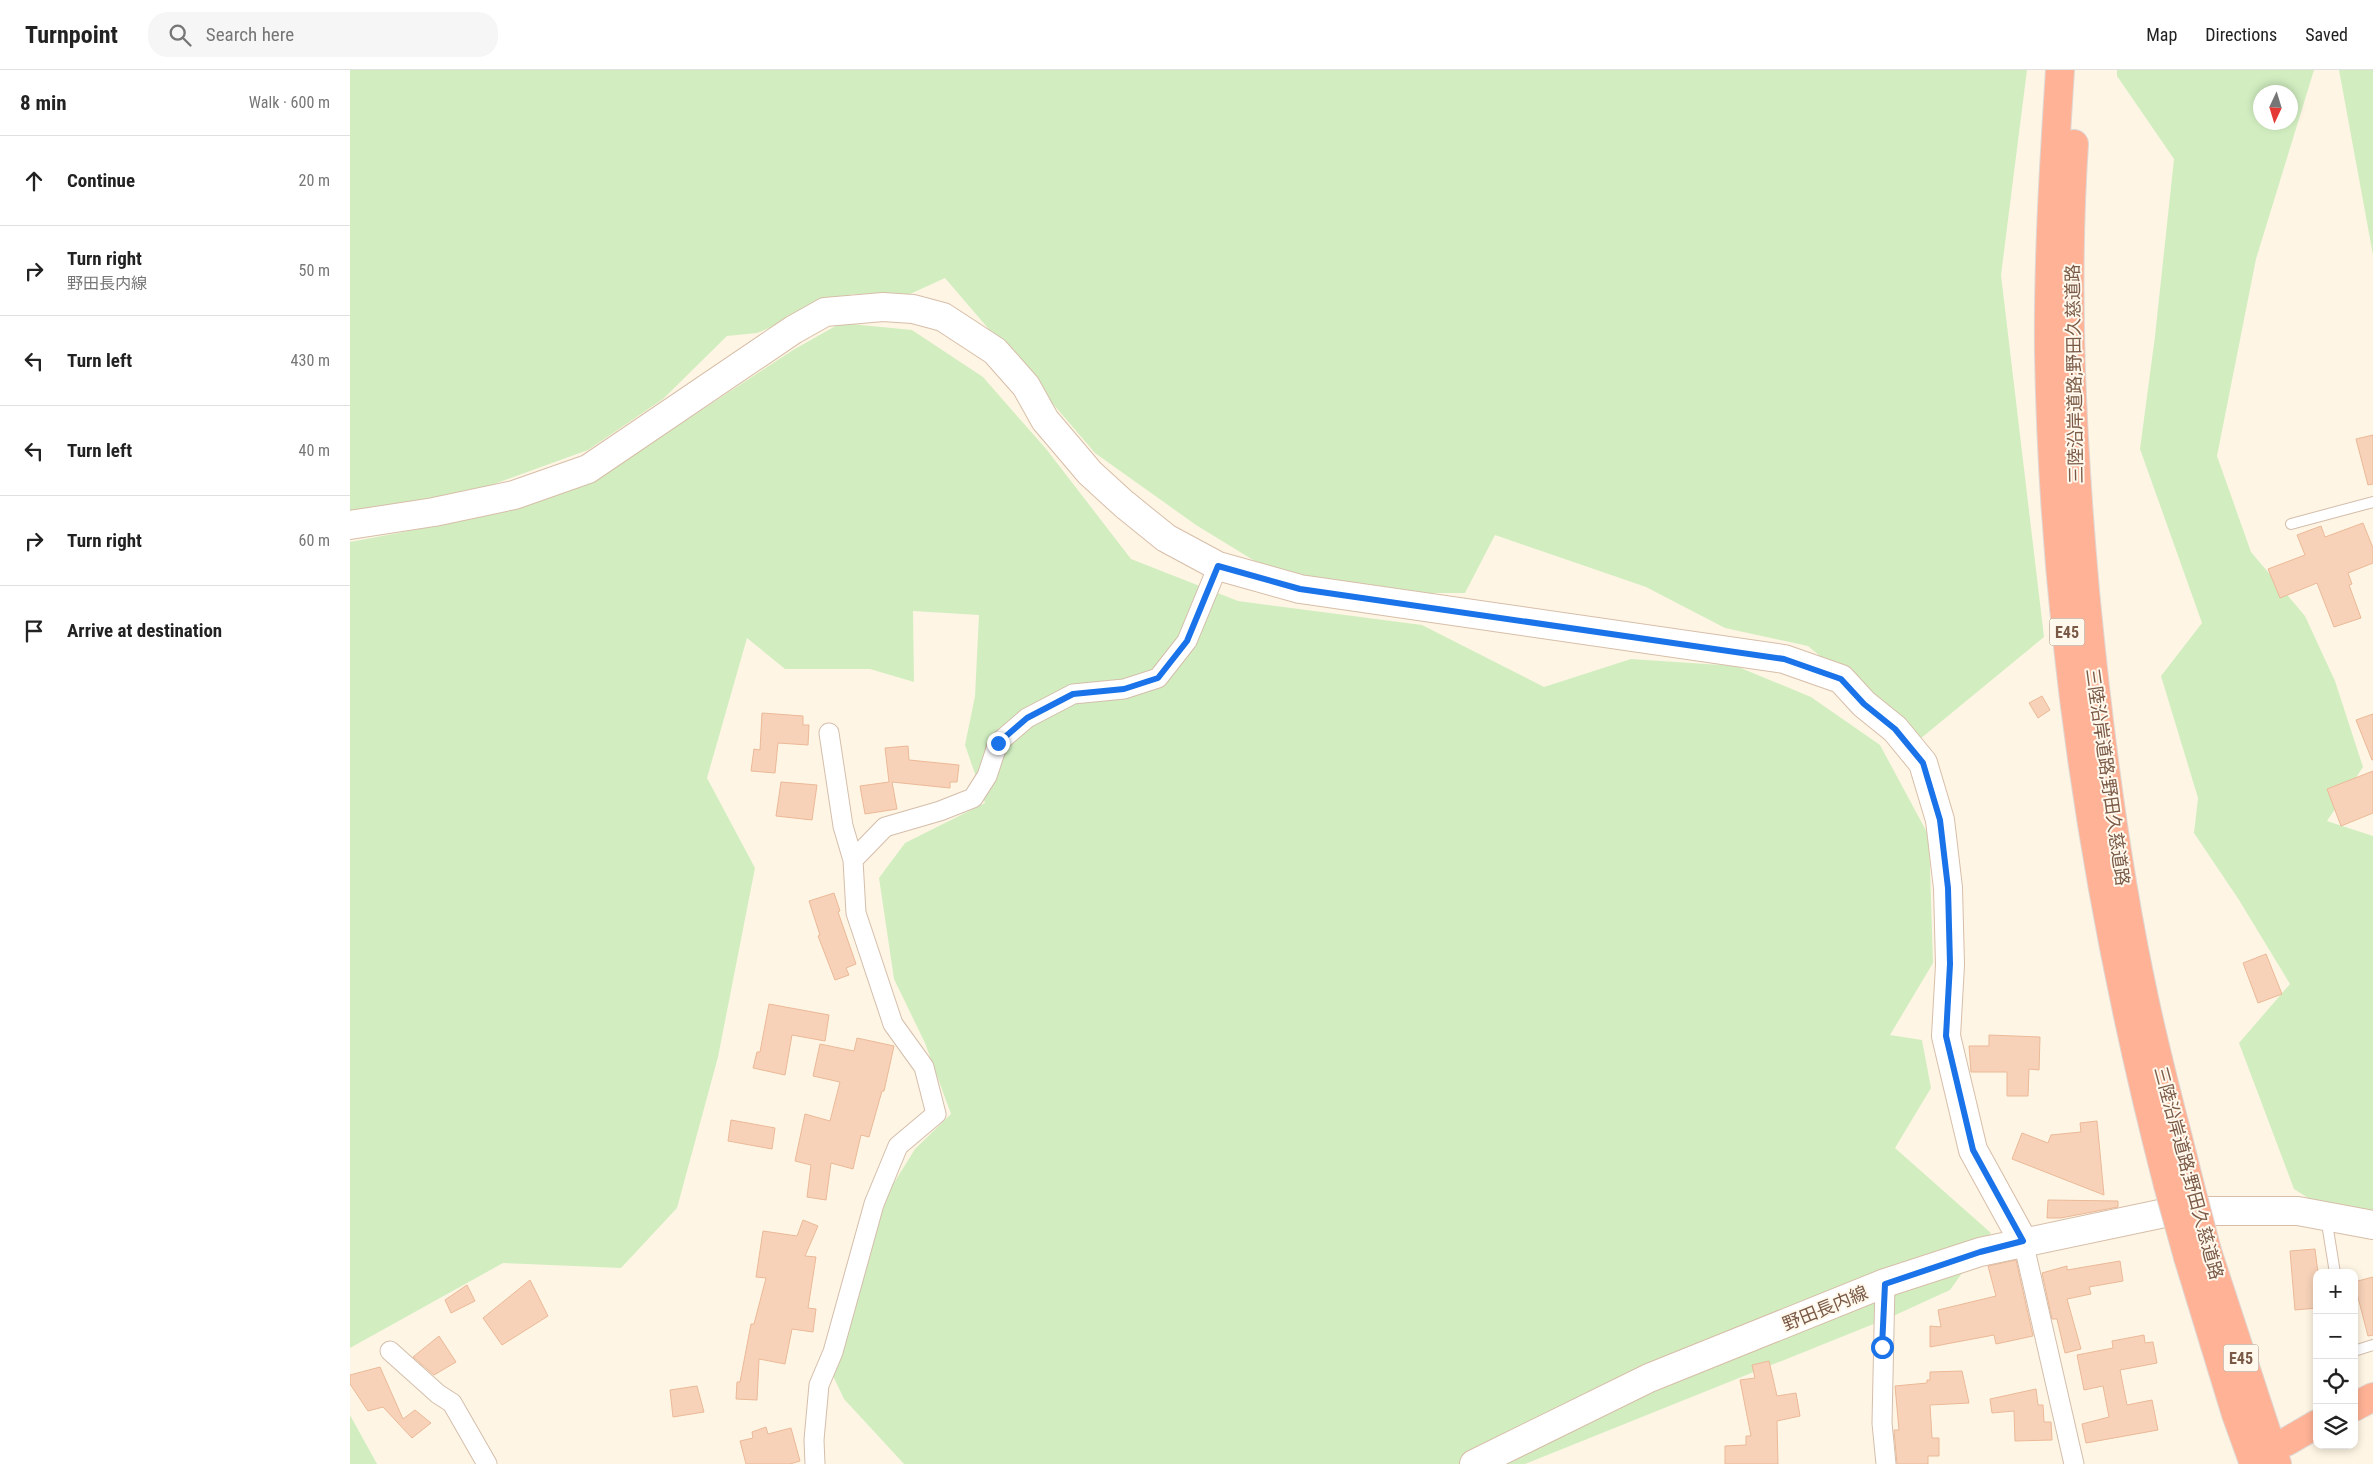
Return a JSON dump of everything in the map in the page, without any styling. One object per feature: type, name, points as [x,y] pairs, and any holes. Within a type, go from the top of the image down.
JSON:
[{"type":"highway","name":"三陸沿岸道路;野田久慈道路","points":[[2060,70],[2052,192],[2049,353],[2057,515],[2072,677],[2092,834],[2112,943],[2140,1076],[2179,1184]]},
{"type":"highway","name":"三陸沿岸道路;野田久慈道路","points":[[2079,70],[2072,176],[2070,331],[2077,498],[2093,670],[2112,826],[2179,1184],[2198,1254],[2236,1414],[2254,1464]]},
{"type":"highway","name":"三陸沿岸道路;野田久慈道路","points":[[2198,1254],[2282,1453]]},
{"type":"highway","points":[[2282,1453],[2313,1427]]},
{"type":"street","points":[[350,525],[434,512],[514,496],[588,469],[794,330],[825,312],[883,307],[913,309],[943,317],[995,351],[1026,386],[1045,420],[1090,472],[1124,504],[1166,538],[1218,566],[1300,589],[1784,659],[1841,679],[1864,704],[1895,729],[1923,763],[1940,820],[1948,888],[1950,964],[1946,1036],[1973,1150],[2023,1241],[2074,1464]]},
{"type":"street","points":[[853,860],[885,826],[940,812],[973,798],[987,776],[998,743],[1027,718],[1073,694],[1124,689],[1158,678],[1187,641],[1218,566]]},
{"type":"street","points":[[815,1464],[814,1440],[819,1385],[834,1352],[874,1204],[898,1146],[936,1114],[924,1067],[893,1024],[856,913],[853,860],[843,826],[829,734]]},
{"type":"street","name":"野田長内線","points":[[1474,1464],[1649,1378],[1885,1284],[1980,1252],[2023,1241],[2174,1210],[2298,1211],[2373,1225]]},
{"type":"street","points":[[1885,1284],[1882,1424],[1886,1464]]},
{"type":"street","points":[[390,1352],[438,1394],[452,1403],[487,1464]]},
{"type":"lane","points":[[2291,524],[2373,502]]},
{"type":"lane","points":[[2326,1216],[2334,1269]]},
{"type":"lane","points":[[2358,1350],[2373,1345]]},
{"type":"green space","points":[[350,70],[2027,70],[2001,275],[2044,637],[1920,739],[1808,646],[1725,628],[1646,587],[1495,535],[1465,593],[1422,593],[1271,571],[1196,525],[1095,453],[945,278],[910,294],[852,294],[757,333],[727,336],[663,399],[588,450],[458,497],[350,512]]},
{"type":"green space","points":[[2117,70],[2314,70],[2298,122],[2298,85],[2253,85],[2253,130],[2296,130],[2256,259],[2217,456],[2251,552],[2305,616],[2335,681],[2363,767],[2327,821],[2373,836],[2373,1218],[2322,1207],[2294,1189],[2239,1043],[2290,984],[2239,900],[2194,833],[2198,798],[2161,676],[2202,623],[2140,449],[2155,336],[2174,159],[2117,76]]},
{"type":"green space","points":[[2339,70],[2373,70],[2373,255]]},
{"type":"green space","points":[[841,323],[912,330],[983,377],[1047,450],[1131,559],[1238,601],[1422,625],[1544,687],[1631,659],[1736,666],[1811,697],[1880,745],[1929,836],[1933,963],[1890,1035],[1922,1040],[1931,1088],[1895,1148],[1991,1233],[1950,1290],[1891,1317],[1525,1464],[904,1464],[844,1399],[826,1361],[856,1244],[915,1149],[951,1114],[925,1043],[894,979],[879,878],[905,843],[985,803],[965,745],[975,696],[979,615],[913,611],[914,682],[870,669],[785,669],[747,638],[707,778],[755,868],[718,1057],[677,1208],[621,1268],[503,1263],[350,1348],[350,542],[467,520],[592,482],[793,350]]},
{"type":"green space","points":[[350,1415],[377,1464],[350,1464]]},
{"type":"building","points":[[2373,435],[2373,484],[2368,485],[2356,439]]},
{"type":"building","points":[[2363,523],[2373,548],[2373,563],[2348,573],[2352,584],[2349,585],[2361,618],[2334,627],[2317,583],[2280,598],[2268,569],[2305,555],[2297,535],[2321,526],[2325,537]]},
{"type":"building","points":[[2042,696],[2050,710],[2038,718],[2029,703]]},
{"type":"building","points":[[762,713],[803,716],[803,725],[809,725],[808,745],[778,743],[775,773],[751,771],[754,749],[760,750]]},
{"type":"building","points":[[2373,714],[2373,760],[2372,760],[2356,720]]},
{"type":"building","points":[[908,746],[909,760],[959,765],[957,782],[950,782],[950,788],[892,782],[897,809],[865,814],[860,786],[889,782],[885,748]]},
{"type":"building","points":[[2373,771],[2373,813],[2341,826],[2327,789]]},
{"type":"building","points":[[781,782],[817,785],[812,820],[776,816]]},
{"type":"building","points":[[834,893],[840,911],[838,912],[856,964],[846,968],[849,975],[835,980],[818,936],[820,935],[809,901]]},
{"type":"building","points":[[2266,954],[2282,994],[2258,1003],[2243,963]]},
{"type":"building","points":[[769,1004],[829,1015],[825,1041],[792,1035],[785,1075],[753,1068],[757,1052],[760,1052]]},
{"type":"building","points":[[1989,1035],[2040,1037],[2039,1070],[2029,1069],[2028,1096],[2007,1096],[2007,1072],[1971,1072],[1969,1046],[1989,1046]]},
{"type":"building","points":[[857,1038],[894,1046],[884,1091],[882,1091],[869,1137],[861,1135],[853,1169],[831,1163],[826,1200],[807,1197],[811,1165],[795,1161],[805,1114],[830,1121],[840,1082],[813,1076],[820,1044],[854,1051]]},
{"type":"building","points":[[731,1120],[775,1128],[772,1149],[728,1141]]},
{"type":"building","points":[[2097,1121],[2104,1195],[2012,1159],[2022,1133],[2048,1143],[2051,1135],[2081,1132],[2080,1123]]},
{"type":"building","points":[[2048,1200],[2118,1201],[2118,1207],[2061,1218],[2047,1218]]},
{"type":"building","points":[[803,1220],[818,1226],[805,1256],[816,1257],[808,1308],[816,1309],[813,1332],[792,1329],[785,1364],[759,1359],[757,1400],[736,1399],[737,1382],[740,1382],[751,1324],[754,1324],[766,1278],[756,1277],[763,1231],[797,1236]]},
{"type":"building","points":[[2315,1249],[2318,1269],[2313,1269],[2313,1308],[2295,1310],[2290,1251]]},
{"type":"building","points":[[2016,1260],[2033,1336],[1996,1344],[1994,1335],[1930,1347],[1930,1326],[1941,1327],[1938,1310],[1996,1296],[1988,1266]]},
{"type":"building","points":[[2120,1261],[2123,1281],[2089,1287],[2091,1294],[2067,1299],[2081,1349],[2065,1353],[2057,1319],[2052,1319],[2042,1273],[2067,1266],[2067,1270]]},
{"type":"building","points":[[2373,1277],[2373,1335],[2368,1336],[2358,1297],[2358,1281]]},
{"type":"building","points":[[530,1280],[548,1316],[502,1345],[483,1318]]},
{"type":"building","points":[[467,1285],[475,1301],[451,1313],[445,1300]]},
{"type":"building","points":[[2144,1335],[2145,1343],[2153,1342],[2157,1363],[2120,1370],[2127,1405],[2152,1400],[2158,1430],[2086,1443],[2082,1424],[2109,1417],[2103,1386],[2084,1390],[2077,1355],[2113,1348],[2112,1341]]},
{"type":"building","points":[[439,1336],[456,1362],[434,1375],[413,1357]]},
{"type":"building","points":[[1769,1361],[1777,1396],[1796,1393],[1800,1416],[1777,1421],[1778,1464],[1725,1464],[1725,1446],[1746,1445],[1746,1436],[1751,1436],[1740,1380],[1755,1378],[1752,1365]]},
{"type":"building","points":[[380,1367],[403,1419],[415,1410],[431,1423],[412,1438],[383,1407],[368,1411],[350,1384],[350,1375]]},
{"type":"building","points":[[1962,1371],[1969,1403],[1930,1405],[1932,1438],[1939,1438],[1939,1456],[1928,1456],[1928,1464],[1897,1464],[1894,1430],[1899,1430],[1895,1386],[1927,1383],[1927,1380],[1930,1380],[1930,1372]]},
{"type":"building","points":[[697,1386],[704,1412],[673,1417],[670,1390]]},
{"type":"building","points":[[2036,1389],[2038,1405],[2043,1405],[2044,1422],[2051,1422],[2052,1440],[2015,1441],[2014,1411],[1992,1413],[1990,1399]]},
{"type":"building","points":[[766,1427],[768,1434],[791,1428],[800,1461],[790,1464],[746,1464],[740,1441],[753,1438],[752,1432]]},
{"type":"route","points":[[998,743],[1027,718],[1073,694],[1124,689],[1158,678],[1187,641],[1218,566],[1300,589],[1784,659],[1841,679],[1864,704],[1895,729],[1923,763],[1940,820],[1948,888],[1950,964],[1946,1036],[1973,1150],[2023,1241],[1980,1252],[1885,1284],[1882,1347]]}]
